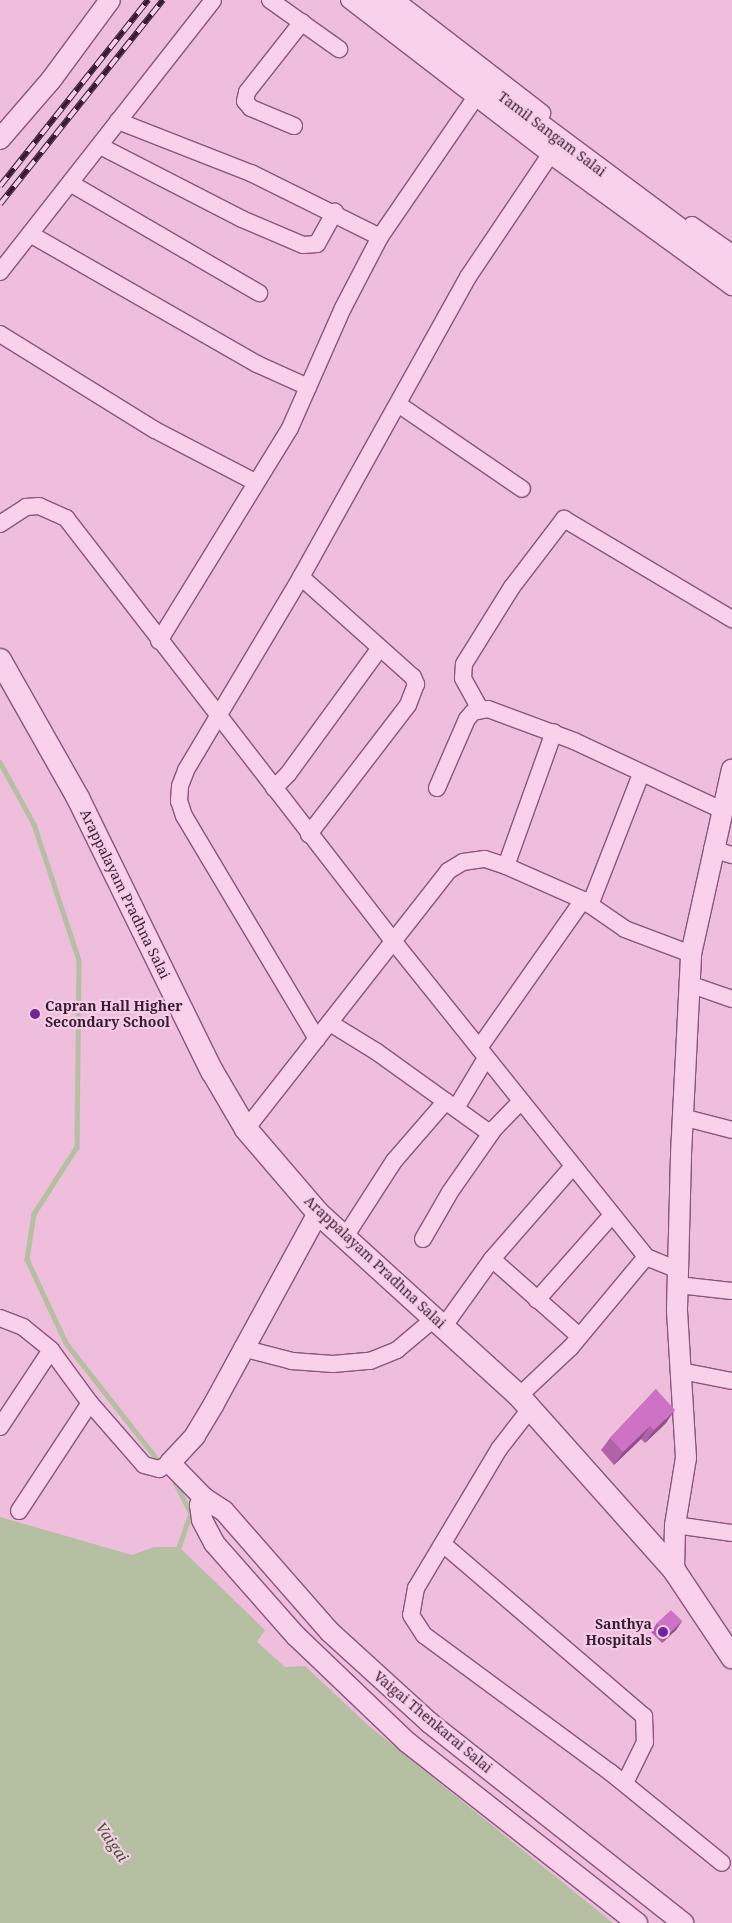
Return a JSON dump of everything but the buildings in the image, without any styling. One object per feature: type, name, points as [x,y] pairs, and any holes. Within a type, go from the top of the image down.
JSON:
[{"type":"main road","name":"Tamil Sangam Salai","points":[[372,0],[732,268]]},
{"type":"main road","name":"Arappalayam Pradhna Salai","points":[[0,660],[78,798],[212,1071],[246,1129],[318,1213],[440,1322],[525,1402],[674,1570],[732,1657]]},
{"type":"street","points":[[0,139],[51,80],[110,0]]},
{"type":"street","points":[[0,272],[214,0]]},
{"type":"street","points":[[270,0],[339,49]]},
{"type":"street","points":[[349,0],[550,155],[732,287]]},
{"type":"street","points":[[396,0],[648,195],[732,253]]},
{"type":"street","points":[[294,126],[251,108],[245,101],[247,92],[302,22]]},
{"type":"street","points":[[159,641],[255,482],[290,428],[343,308],[380,237],[475,98]]},
{"type":"street","points":[[118,121],[251,173],[334,212],[380,237]]},
{"type":"street","points":[[100,146],[242,219],[303,245],[317,244],[334,212]]},
{"type":"street","points":[[317,1039],[184,816],[179,801],[186,770],[219,718],[301,577],[468,277],[550,155]]},
{"type":"street","points":[[70,182],[259,293]]},
{"type":"street","points":[[30,234],[257,364],[308,387]]},
{"type":"street","points":[[0,334],[155,430],[255,482]]},
{"type":"street","points":[[398,404],[522,489]]},
{"type":"street","points":[[0,524],[26,507],[39,506],[66,518],[309,834],[646,1257],[678,1277],[732,1291]]},
{"type":"street","points":[[722,810],[554,732],[480,709],[463,678],[464,664],[472,646],[512,587],[564,519],[732,619]]},
{"type":"street","points":[[301,577],[413,677],[416,690],[408,705],[309,834]]},
{"type":"street","points":[[274,788],[288,774],[380,648]]},
{"type":"street","points":[[437,788],[467,720],[480,709]]},
{"type":"street","points":[[506,866],[554,732]]},
{"type":"street","points":[[674,1570],[675,1525],[686,1458],[678,1277],[682,1117],[691,954],[712,848],[732,769]]},
{"type":"street","points":[[345,1236],[394,1161],[451,1105],[483,1053],[586,903],[641,774]]},
{"type":"street","points":[[712,848],[732,854]]},
{"type":"street","points":[[246,1129],[448,871],[471,860],[485,859],[506,866],[586,903],[625,929],[691,954]]},
{"type":"street","points":[[689,984],[732,999]]},
{"type":"street","points":[[330,1023],[451,1105],[490,1134]]},
{"type":"street","points":[[423,1239],[450,1192],[490,1134],[521,1101]]},
{"type":"street","points":[[682,1117],[732,1130]]},
{"type":"street","points":[[242,1348],[292,1361],[333,1364],[370,1361],[397,1350],[440,1322],[492,1258],[573,1166]]},
{"type":"street","points":[[0,1319],[24,1327],[51,1350],[90,1403],[136,1458],[144,1465],[165,1465],[195,1436],[318,1213]]},
{"type":"street","points":[[537,1300],[612,1215]]},
{"type":"street","points":[[646,1257],[525,1402],[416,1588],[411,1604],[415,1625],[625,1783],[722,1863]]},
{"type":"street","points":[[492,1258],[537,1300],[580,1336]]},
{"type":"street","points":[[0,1427],[51,1350]]},
{"type":"street","points":[[681,1371],[732,1381]]},
{"type":"street","points":[[19,1511],[90,1403]]},
{"type":"street","name":"Vaigai Thenkarai Salai","points":[[165,1465],[204,1498],[224,1511],[330,1632],[430,1723],[683,1923]]},
{"type":"street","name":"Vaigai Thenkarai Salai","points":[[204,1498],[200,1505],[202,1520],[214,1544],[296,1636],[407,1742],[637,1923]]},
{"type":"street","points":[[675,1525],[732,1533]]},
{"type":"street","points":[[443,1544],[644,1716],[644,1742],[625,1783]]},
{"type":"water","name":"Vaigai","points":[[0,1517],[132,1555],[154,1547],[179,1547],[265,1630],[257,1642],[285,1667],[305,1666],[368,1725],[613,1923],[0,1923]]},
{"type":"waterway","points":[[0,762],[34,824],[79,960],[77,1147],[34,1214],[27,1259],[66,1343],[161,1464]]},
{"type":"waterway","points":[[175,1482],[191,1513],[179,1547]]},
{"type":"railway","points":[[0,186],[148,0]]},
{"type":"railway","points":[[0,204],[163,0]]},
{"type":"place","name":"Capran Hall Higher Secondary School","points":[[35,1014]]},
{"type":"place","name":"Santhya Hospitals","points":[[663,1632]]}]
